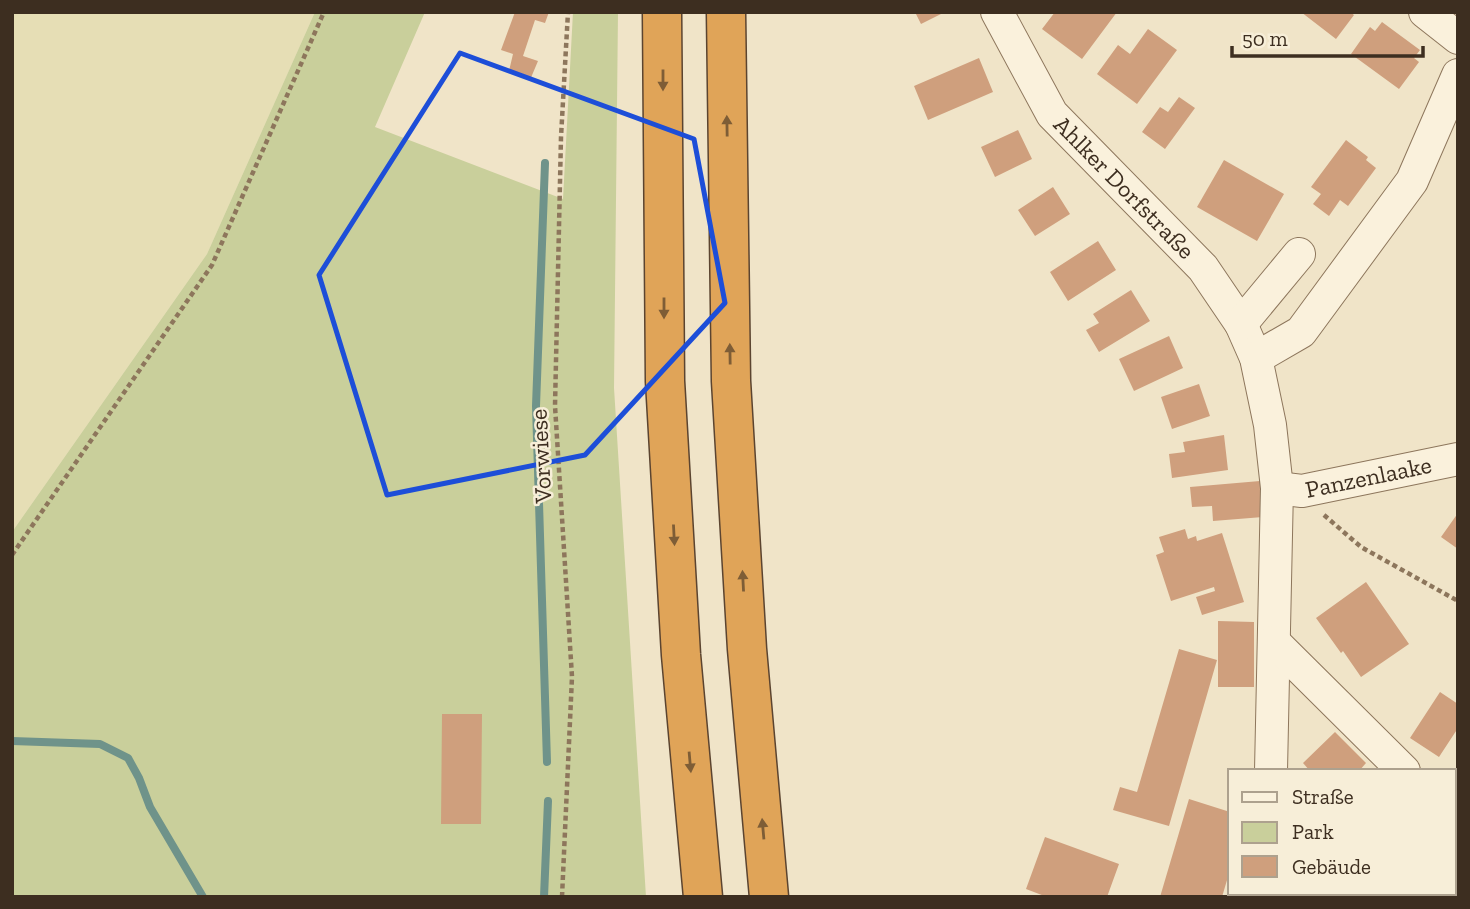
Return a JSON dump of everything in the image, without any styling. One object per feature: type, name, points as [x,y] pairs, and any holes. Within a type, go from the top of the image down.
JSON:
[{"type":"highway","points":[[662,12],[665,381],[681,655],[703,897]]},
{"type":"highway","points":[[726,12],[731,381],[747,649],[769,897]]},
{"type":"street","name":"Ahlker Dorfstraße","points":[[997,12],[1052,114],[1203,268],[1241,324],[1256,358],[1270,425],[1290,490],[1274,642],[1271,769]]},
{"type":"street","points":[[1425,12],[1458,38]]},
{"type":"street","points":[[1256,358],[1301,332],[1412,181],[1458,75]]},
{"type":"street","points":[[1241,324],[1299,254]]},
{"type":"street","name":"Panzenlaake","points":[[1290,490],[1458,459]]},
{"type":"street","points":[[1274,642],[1402,769]]},
{"type":"path","points":[[12,555],[212,265],[324,12]]},
{"type":"path","name":"Vorwiese","points":[[562,897],[572,677],[555,405],[561,137],[568,12]]},
{"type":"path","points":[[1290,490],[1361,547],[1458,601]]},
{"type":"highlighted area","points":[[460,53],[694,139],[725,303],[585,455],[387,495],[319,275]]},
{"type":"shaded area","points":[[12,12],[315,12],[207,254],[12,532]]},
{"type":"green space","points":[[315,12],[425,12],[375,127],[563,199],[573,12],[618,12],[614,388],[646,897],[12,897],[12,532],[207,254]]},
{"type":"building","points":[[515,12],[549,12],[545,23],[535,20],[523,56],[538,61],[530,80],[509,71],[513,54],[501,50]]},
{"type":"building","points":[[915,12],[945,12],[921,24]]},
{"type":"building","points":[[1055,12],[1117,12],[1082,59],[1042,29]]},
{"type":"building","points":[[1301,12],[1350,12],[1354,15],[1336,39]]},
{"type":"building","points":[[1382,22],[1420,50],[1414,58],[1419,62],[1399,89],[1351,54],[1370,27],[1375,31]]},
{"type":"building","points":[[1148,29],[1177,50],[1137,104],[1097,74],[1118,45],[1130,54]]},
{"type":"building","points":[[979,58],[993,92],[928,120],[914,86]]},
{"type":"building","points":[[1179,97],[1195,108],[1165,149],[1142,132],[1160,107],[1168,112]]},
{"type":"building","points":[[1018,130],[1032,159],[995,177],[981,147]]},
{"type":"building","points":[[1346,140],[1368,157],[1366,160],[1376,168],[1348,206],[1340,200],[1329,216],[1313,204],[1321,194],[1311,187]]},
{"type":"building","points":[[1224,160],[1284,194],[1257,241],[1197,207]]},
{"type":"building","points":[[1053,187],[1070,214],[1035,236],[1018,210]]},
{"type":"building","points":[[1098,241],[1116,270],[1068,301],[1050,272]]},
{"type":"building","points":[[1131,290],[1150,321],[1099,352],[1086,330],[1099,323],[1093,314]]},
{"type":"building","points":[[1169,336],[1183,368],[1134,391],[1119,359]]},
{"type":"building","points":[[1199,384],[1210,416],[1172,429],[1161,397]]},
{"type":"building","points":[[1224,435],[1228,470],[1172,478],[1169,454],[1185,452],[1183,442]]},
{"type":"building","points":[[1260,481],[1263,517],[1213,521],[1212,506],[1192,507],[1190,487]]},
{"type":"building","points":[[1458,513],[1458,549],[1441,537]]},
{"type":"building","points":[[1185,529],[1188,539],[1196,536],[1197,541],[1222,533],[1244,602],[1202,615],[1196,597],[1215,591],[1214,587],[1171,601],[1156,555],[1164,552],[1159,537]]},
{"type":"building","points":[[1366,582],[1409,644],[1361,677],[1316,618]]},
{"type":"building","points":[[1218,621],[1254,622],[1254,687],[1218,687]]},
{"type":"building","points":[[1179,649],[1217,660],[1169,826],[1113,810],[1120,787],[1137,792]]},
{"type":"building","points":[[1440,692],[1458,704],[1458,728],[1439,757],[1410,738]]},
{"type":"building","points":[[442,714],[482,714],[481,824],[441,824]]},
{"type":"building","points":[[1335,732],[1366,763],[1361,769],[1308,769],[1303,763]]},
{"type":"building","points":[[1189,799],[1228,811],[1228,877],[1222,897],[1160,897]]},
{"type":"building","points":[[1045,837],[1119,864],[1107,897],[1047,897],[1026,889]]},
{"type":"building","points":[[1310,895],[1373,895],[1310,897]]},
{"type":"waterway","points":[[545,163],[536,406],[547,762]]},
{"type":"waterway","points":[[12,741],[100,744],[128,758],[150,807],[203,897]]},
{"type":"waterway","points":[[544,897],[548,801]]}]
